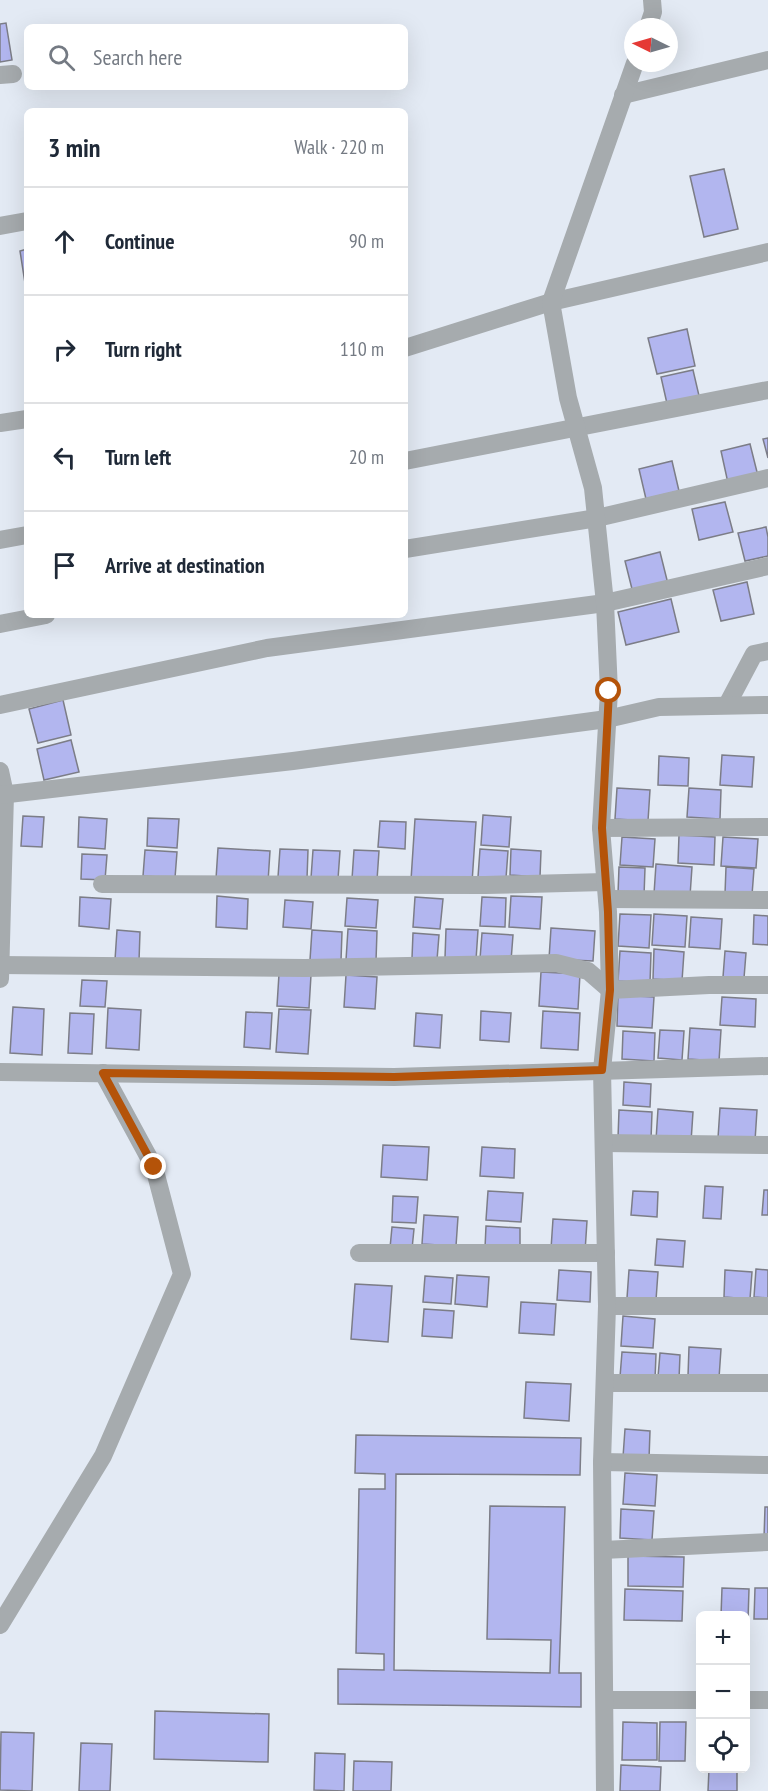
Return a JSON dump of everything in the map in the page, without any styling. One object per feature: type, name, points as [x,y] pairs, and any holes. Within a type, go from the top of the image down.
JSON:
[{"type":"street","points":[[651,18],[652,0]]},
{"type":"street","points":[[623,95],[768,60]]},
{"type":"street","points":[[605,1791],[602,1462],[607,1305],[602,1070],[610,990],[602,828],[609,691],[605,603],[593,488],[568,398],[550,302],[632,72]]},
{"type":"street","points":[[0,226],[24,222]]},
{"type":"street","points":[[408,347],[550,302],[768,252]]},
{"type":"street","points":[[408,460],[768,390]]},
{"type":"street","points":[[0,423],[24,419]]},
{"type":"street","points":[[408,549],[597,518],[768,478]]},
{"type":"street","points":[[0,540],[24,536]]},
{"type":"street","points":[[0,705],[267,648],[605,603],[768,566]]},
{"type":"street","points":[[0,624],[31,618]]},
{"type":"street","points":[[727,705],[754,654],[768,651]]},
{"type":"street","points":[[2,795],[293,761],[607,719],[659,707],[768,705]]},
{"type":"street","points":[[0,771],[2,795],[0,979]]},
{"type":"street","points":[[602,828],[768,827]]},
{"type":"street","points":[[102,884],[473,885],[768,900]]},
{"type":"street","points":[[0,965],[305,968],[556,963],[588,971],[610,990],[710,985],[768,985]]},
{"type":"street","points":[[0,1072],[394,1077],[768,1066]]},
{"type":"street","points":[[0,1625],[103,1456],[182,1274],[154,1167],[103,1073]]},
{"type":"street","points":[[603,1143],[768,1145]]},
{"type":"street","points":[[359,1253],[606,1252]]},
{"type":"street","points":[[607,1305],[768,1306]]},
{"type":"street","points":[[605,1376],[607,1383],[768,1383]]},
{"type":"street","points":[[602,1462],[768,1465]]},
{"type":"street","points":[[603,1550],[768,1542]]},
{"type":"street","points":[[605,1700],[696,1700]]},
{"type":"street","points":[[750,1700],[768,1700]]},
{"type":"building","points":[[6,23],[12,60],[0,62],[0,24]]},
{"type":"building","points":[[724,169],[738,229],[704,237],[690,176]]},
{"type":"building","points":[[24,250],[24,277],[20,251]]},
{"type":"building","points":[[687,329],[695,366],[657,374],[648,338]]},
{"type":"building","points":[[693,370],[700,400],[668,408],[661,377]]},
{"type":"building","points":[[768,438],[768,458],[763,439]]},
{"type":"building","points":[[750,444],[758,476],[728,483],[721,451]]},
{"type":"building","points":[[672,461],[679,491],[646,499],[639,469]]},
{"type":"building","points":[[725,502],[733,532],[699,540],[692,509]]},
{"type":"building","points":[[766,527],[768,556],[745,561],[738,533]]},
{"type":"building","points":[[660,552],[668,584],[633,593],[625,561]]},
{"type":"building","points":[[747,582],[754,614],[721,621],[713,590]]},
{"type":"building","points":[[671,599],[679,632],[626,645],[618,612]]},
{"type":"building","points":[[63,700],[71,735],[38,743],[29,709]]},
{"type":"building","points":[[71,740],[79,772],[44,780],[37,749]]},
{"type":"building","points":[[722,755],[754,757],[752,787],[720,785]]},
{"type":"building","points":[[659,756],[689,758],[688,786],[658,785]]},
{"type":"building","points":[[617,788],[650,790],[648,821],[615,819]]},
{"type":"building","points":[[689,788],[721,790],[720,819],[687,817]]},
{"type":"building","points":[[483,815],[511,817],[509,847],[481,845]]},
{"type":"building","points":[[23,816],[44,817],[42,847],[21,846]]},
{"type":"building","points":[[79,817],[107,819],[105,849],[78,847]]},
{"type":"building","points":[[148,818],[179,819],[177,848],[147,846]]},
{"type":"building","points":[[415,819],[476,822],[472,883],[411,880]]},
{"type":"building","points":[[380,821],[406,822],[405,849],[378,847]]},
{"type":"building","points":[[679,835],[715,837],[714,865],[678,863]]},
{"type":"building","points":[[622,837],[655,839],[653,867],[620,865]]},
{"type":"building","points":[[723,837],[758,839],[756,868],[721,866]]},
{"type":"building","points":[[218,848],[270,851],[268,882],[216,879]]},
{"type":"building","points":[[280,849],[308,850],[307,879],[278,877]]},
{"type":"building","points":[[480,849],[508,851],[506,878],[478,877]]},
{"type":"building","points":[[511,849],[541,851],[540,877],[510,875]]},
{"type":"building","points":[[145,850],[177,852],[175,878],[143,876]]},
{"type":"building","points":[[313,850],[340,851],[338,879],[311,878]]},
{"type":"building","points":[[354,850],[379,851],[377,880],[352,879]]},
{"type":"building","points":[[82,854],[107,855],[105,880],[81,879]]},
{"type":"building","points":[[656,864],[692,867],[690,896],[654,894]]},
{"type":"building","points":[[619,867],[645,868],[644,896],[618,894]]},
{"type":"building","points":[[726,867],[754,869],[752,895],[725,894]]},
{"type":"building","points":[[217,896],[248,899],[247,929],[216,927]]},
{"type":"building","points":[[511,896],[542,897],[540,929],[509,927]]},
{"type":"building","points":[[80,897],[111,899],[109,929],[79,926]]},
{"type":"building","points":[[415,897],[443,899],[440,929],[413,927]]},
{"type":"building","points":[[482,897],[506,898],[505,927],[480,926]]},
{"type":"building","points":[[347,898],[378,900],[376,928],[345,926]]},
{"type":"building","points":[[285,900],[313,902],[311,929],[283,927]]},
{"type":"building","points":[[620,914],[651,915],[649,948],[618,946]]},
{"type":"building","points":[[654,914],[687,916],[685,947],[652,945]]},
{"type":"building","points":[[754,915],[768,916],[768,945],[753,944]]},
{"type":"building","points":[[691,917],[722,919],[720,949],[689,947]]},
{"type":"building","points":[[551,928],[595,931],[593,961],[549,959]]},
{"type":"building","points":[[348,929],[377,931],[376,961],[346,960]]},
{"type":"building","points":[[446,929],[478,930],[476,960],[445,958]]},
{"type":"building","points":[[117,930],[140,932],[139,961],[115,960]]},
{"type":"building","points":[[312,930],[342,932],[341,961],[310,960]]},
{"type":"building","points":[[413,933],[439,935],[437,960],[412,958]]},
{"type":"building","points":[[482,933],[513,935],[511,961],[480,959]]},
{"type":"building","points":[[654,949],[684,952],[682,981],[653,979]]},
{"type":"building","points":[[620,951],[651,953],[650,983],[618,981]]},
{"type":"building","points":[[725,951],[746,953],[744,978],[723,977]]},
{"type":"building","points":[[541,972],[580,974],[578,1009],[539,1006]]},
{"type":"building","points":[[279,974],[311,975],[309,1008],[277,1006]]},
{"type":"building","points":[[346,975],[377,977],[375,1009],[344,1007]]},
{"type":"building","points":[[82,980],[107,981],[105,1007],[80,1006]]},
{"type":"building","points":[[618,995],[654,997],[652,1028],[617,1026]]},
{"type":"building","points":[[722,997],[756,999],[755,1027],[720,1025]]},
{"type":"building","points":[[13,1007],[44,1009],[42,1055],[10,1053]]},
{"type":"building","points":[[108,1008],[141,1010],[139,1050],[106,1048]]},
{"type":"building","points":[[279,1009],[311,1010],[308,1054],[276,1052]]},
{"type":"building","points":[[481,1011],[511,1013],[509,1042],[480,1040]]},
{"type":"building","points":[[543,1011],[580,1013],[578,1050],[541,1048]]},
{"type":"building","points":[[246,1012],[272,1013],[270,1049],[244,1047]]},
{"type":"building","points":[[70,1013],[94,1014],[92,1054],[68,1053]]},
{"type":"building","points":[[416,1013],[442,1015],[440,1048],[414,1046]]},
{"type":"building","points":[[690,1028],[721,1030],[719,1061],[688,1059]]},
{"type":"building","points":[[660,1030],[684,1031],[682,1060],[658,1058]]},
{"type":"building","points":[[623,1031],[655,1033],[654,1061],[622,1059]]},
{"type":"building","points":[[624,1082],[651,1084],[650,1107],[623,1105]]},
{"type":"building","points":[[720,1108],[757,1110],[755,1141],[718,1138]]},
{"type":"building","points":[[658,1109],[693,1112],[691,1142],[656,1140]]},
{"type":"building","points":[[619,1110],[652,1112],[651,1140],[618,1138]]},
{"type":"building","points":[[383,1145],[429,1147],[427,1180],[381,1177]]},
{"type":"building","points":[[482,1147],[515,1149],[514,1178],[480,1176]]},
{"type":"building","points":[[705,1186],[723,1187],[721,1219],[703,1218]]},
{"type":"building","points":[[764,1190],[768,1190],[768,1215],[762,1215]]},
{"type":"building","points":[[488,1191],[523,1193],[521,1222],[486,1220]]},
{"type":"building","points":[[633,1191],[658,1192],[657,1217],[631,1215]]},
{"type":"building","points":[[393,1196],[418,1197],[416,1223],[392,1222]]},
{"type":"building","points":[[424,1215],[458,1217],[456,1246],[422,1244]]},
{"type":"building","points":[[553,1219],[587,1221],[585,1252],[551,1249]]},
{"type":"building","points":[[486,1226],[520,1228],[520,1249],[485,1248]]},
{"type":"building","points":[[392,1227],[414,1229],[412,1249],[390,1248]]},
{"type":"building","points":[[657,1239],[685,1241],[683,1267],[655,1265]]},
{"type":"building","points":[[756,1269],[768,1270],[768,1298],[754,1297]]},
{"type":"building","points":[[559,1270],[591,1272],[590,1302],[557,1300]]},
{"type":"building","points":[[629,1270],[658,1272],[656,1300],[627,1298]]},
{"type":"building","points":[[725,1270],[752,1272],[750,1299],[724,1297]]},
{"type":"building","points":[[457,1275],[489,1277],[487,1307],[455,1304]]},
{"type":"building","points":[[425,1276],[453,1278],[451,1304],[423,1302]]},
{"type":"building","points":[[355,1284],[392,1286],[388,1342],[351,1339]]},
{"type":"building","points":[[521,1302],[556,1304],[554,1335],[519,1333]]},
{"type":"building","points":[[424,1309],[454,1311],[452,1338],[422,1336]]},
{"type":"building","points":[[623,1316],[655,1319],[653,1348],[621,1346]]},
{"type":"building","points":[[689,1347],[721,1349],[719,1378],[688,1376]]},
{"type":"building","points":[[622,1352],[656,1354],[655,1379],[620,1377]]},
{"type":"building","points":[[660,1353],[680,1355],[679,1379],[658,1377]]},
{"type":"building","points":[[526,1382],[571,1384],[569,1421],[524,1418]]},
{"type":"building","points":[[625,1429],[650,1431],[649,1459],[623,1457]]},
{"type":"building","points":[[356,1435],[581,1438],[580,1475],[396,1474],[394,1670],[550,1673],[551,1640],[487,1639],[490,1506],[565,1507],[559,1673],[581,1673],[581,1707],[338,1704],[338,1669],[384,1670],[384,1654],[356,1653],[359,1489],[385,1489],[385,1474],[355,1473]]},
{"type":"building","points":[[625,1473],[657,1475],[655,1506],[623,1504]]},
{"type":"building","points":[[765,1507],[768,1507],[768,1538],[764,1538]]},
{"type":"building","points":[[621,1509],[654,1511],[652,1540],[620,1538]]},
{"type":"building","points":[[628,1556],[684,1557],[683,1587],[628,1586]]},
{"type":"building","points":[[722,1588],[749,1589],[748,1611],[721,1611]]},
{"type":"building","points":[[755,1588],[768,1588],[768,1619],[754,1619]]},
{"type":"building","points":[[625,1589],[683,1591],[682,1621],[624,1620]]},
{"type":"building","points":[[155,1711],[269,1714],[268,1762],[154,1759]]},
{"type":"building","points":[[623,1722],[657,1723],[657,1760],[622,1760]]},
{"type":"building","points":[[660,1722],[686,1722],[685,1761],[659,1761]]},
{"type":"building","points":[[1,1732],[34,1733],[32,1791],[0,1790]]},
{"type":"building","points":[[81,1743],[112,1744],[110,1791],[79,1791]]},
{"type":"building","points":[[315,1753],[345,1754],[344,1791],[314,1790]]},
{"type":"building","points":[[354,1761],[392,1762],[391,1791],[353,1791]]},
{"type":"building","points":[[621,1765],[661,1767],[660,1791],[620,1791]]},
{"type":"building","points":[[709,1773],[737,1773],[737,1791],[708,1791]]},
{"type":"route","points":[[154,1167],[103,1073],[394,1077],[602,1070],[610,990],[608,912],[602,828],[609,691]]}]
